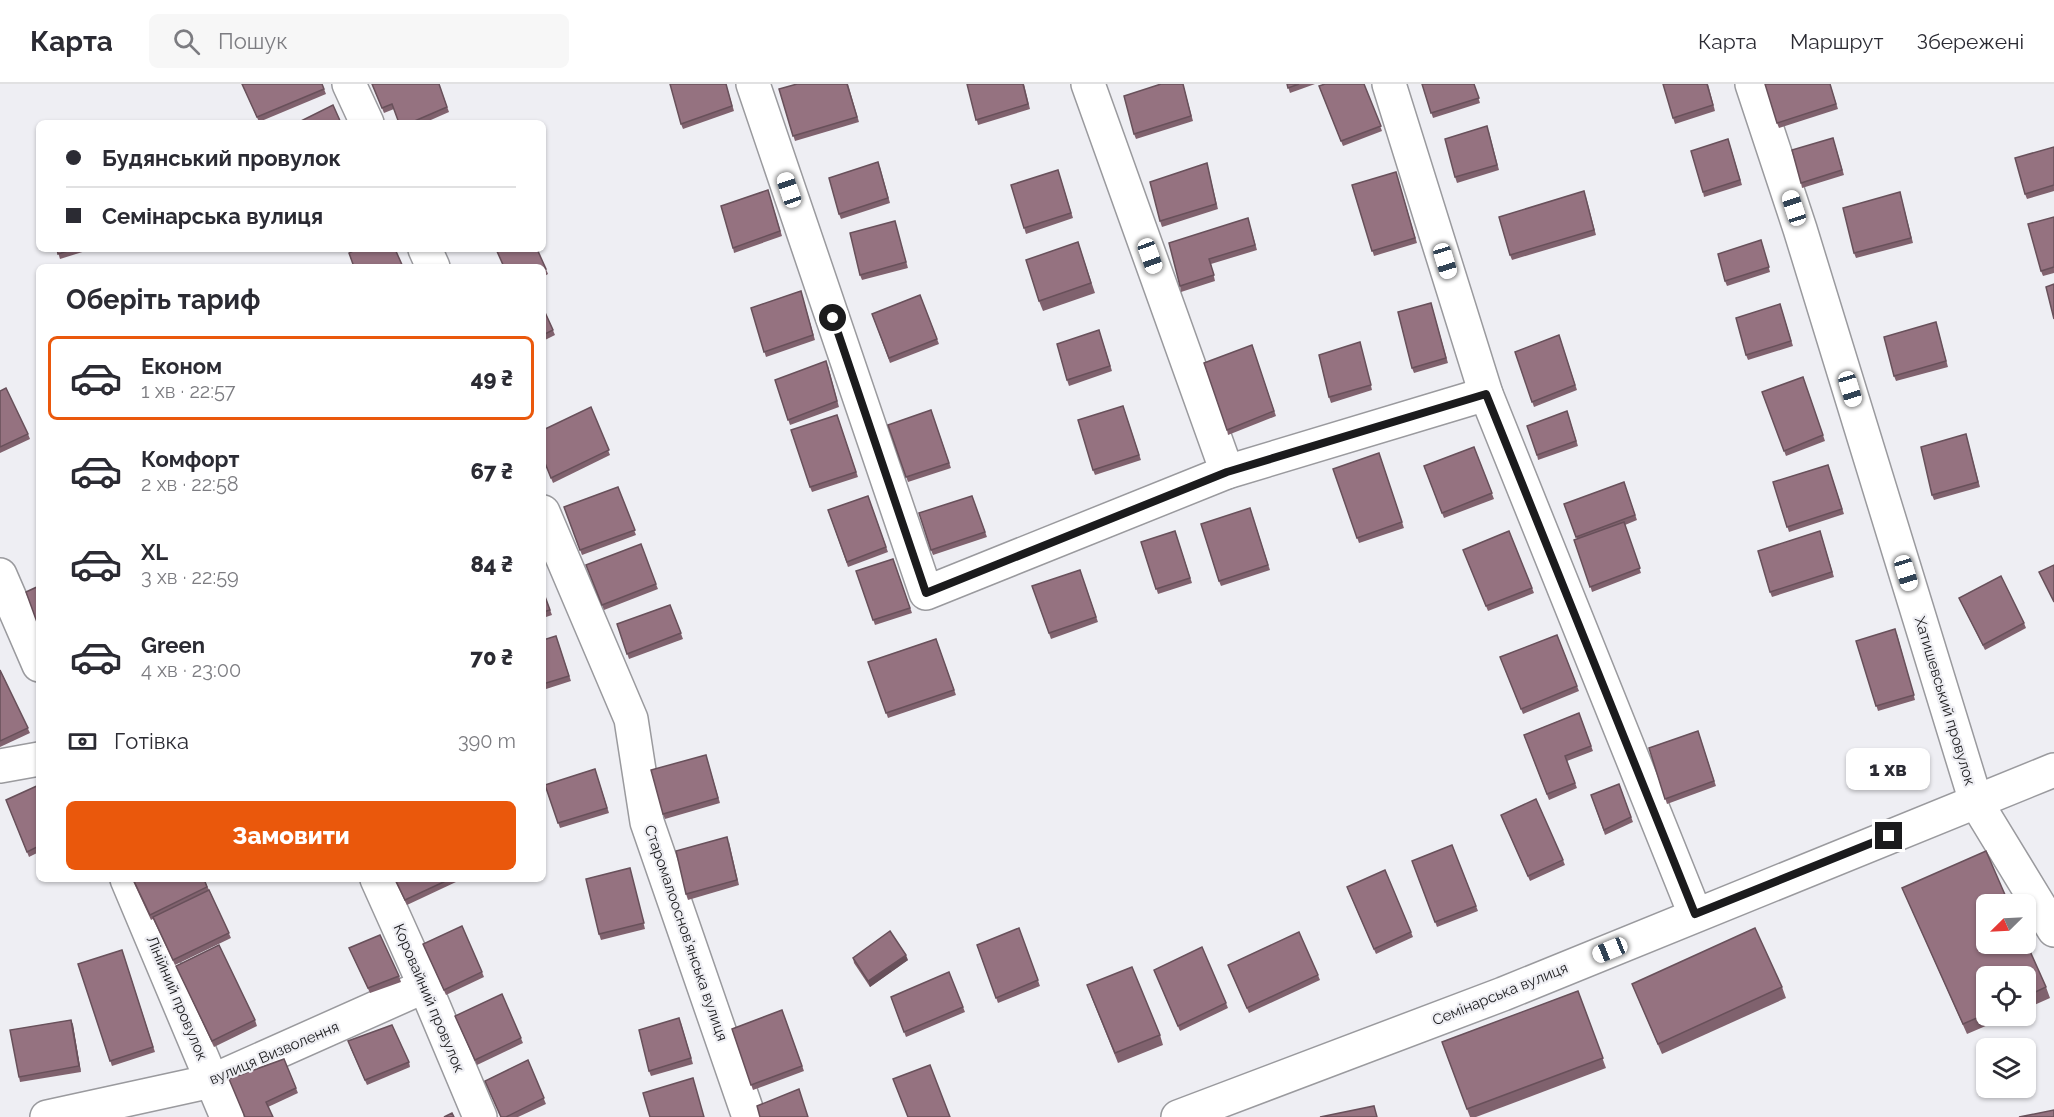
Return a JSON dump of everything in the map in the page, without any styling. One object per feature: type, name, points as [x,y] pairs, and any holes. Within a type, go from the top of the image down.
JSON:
[{"type":"street","points":[[349,84],[366,120]]},
{"type":"street","points":[[753,84],[926,593],[1227,472],[1486,394]]},
{"type":"street","points":[[1088,84],[1227,472]]},
{"type":"street","points":[[1389,84],[1486,394],[1695,914]]},
{"type":"street","name":"Хатишевський провулок","points":[[1752,84],[1800,229],[1976,802],[2054,930]]},
{"type":"street","name":"Старомалооснов’янська вулиця","points":[[546,519],[631,719],[648,822],[749,1117]]},
{"type":"street","points":[[0,575],[36,658]]},
{"type":"street","points":[[0,765],[36,759]]},
{"type":"street","name":"Семінарська вулиця","points":[[1178,1117],[1503,994],[1695,914],[2054,770]]},
{"type":"street","name":"Лінійний провулок","points":[[128,882],[227,1117]]},
{"type":"street","name":"Коровайний провулок","points":[[378,882],[480,1117]]},
{"type":"street","name":"вулиця Визволення","points":[[47,1117],[212,1081],[425,986]]},
{"type":"building","points":[[242,84],[322,84],[324,89],[257,117]]},
{"type":"building","points":[[372,84],[439,84],[447,107],[417,120],[398,120],[392,104],[382,108]]},
{"type":"building","points":[[670,84],[726,84],[732,106],[681,124]]},
{"type":"building","points":[[797,84],[847,84],[857,117],[793,136],[779,89]]},
{"type":"building","points":[[967,84],[1023,84],[1028,104],[976,120]]},
{"type":"building","points":[[1161,84],[1183,84],[1191,116],[1134,134],[1124,96]]},
{"type":"building","points":[[1287,84],[1299,84],[1288,88]]},
{"type":"building","points":[[1364,84],[1381,126],[1341,141],[1319,86]]},
{"type":"building","points":[[1422,84],[1474,84],[1479,98],[1431,113]]},
{"type":"building","points":[[1663,84],[1707,84],[1713,105],[1673,118]]},
{"type":"building","points":[[1765,84],[1830,84],[1836,104],[1777,123]]},
{"type":"building","points":[[333,105],[340,120],[303,120]]},
{"type":"building","points":[[1487,126],[1497,165],[1455,177],[1445,139]]},
{"type":"building","points":[[1833,138],[1842,170],[1801,183],[1792,150]]},
{"type":"building","points":[[1728,139],[1740,180],[1703,192],[1691,151]]},
{"type":"building","points":[[2054,147],[2054,185],[2025,194],[2015,158]]},
{"type":"building","points":[[878,162],[888,198],[839,214],[829,178]]},
{"type":"building","points":[[1207,163],[1216,204],[1160,221],[1150,182]]},
{"type":"building","points":[[1058,170],[1071,213],[1024,228],[1011,185]]},
{"type":"building","points":[[1396,172],[1415,238],[1372,251],[1352,185]]},
{"type":"building","points":[[768,190],[780,231],[733,248],[721,206]]},
{"type":"building","points":[[1584,191],[1594,230],[1510,255],[1499,217]]},
{"type":"building","points":[[1900,192],[1911,238],[1854,253],[1843,208]]},
{"type":"building","points":[[2054,217],[2054,267],[2041,271],[2028,224]]},
{"type":"building","points":[[1248,218],[1255,245],[1209,259],[1214,275],[1180,286],[1169,243]]},
{"type":"building","points":[[895,221],[906,262],[860,275],[850,233]]},
{"type":"building","points":[[1761,240],[1769,267],[1725,281],[1718,254]]},
{"type":"building","points":[[1078,242],[1091,283],[1039,301],[1026,260]]},
{"type":"building","points":[[396,252],[402,264],[353,264],[349,253]]},
{"type":"building","points":[[497,252],[538,252],[544,264],[503,264]]},
{"type":"building","points":[[2054,284],[2054,319],[2046,287]]},
{"type":"building","points":[[801,291],[813,335],[764,352],[751,308]]},
{"type":"building","points":[[920,295],[937,339],[889,358],[872,314]]},
{"type":"building","points":[[1431,303],[1446,358],[1412,368],[1398,312]]},
{"type":"building","points":[[1780,304],[1791,341],[1746,355],[1736,318]]},
{"type":"building","points":[[546,315],[553,330],[546,334]]},
{"type":"building","points":[[1936,322],[1946,361],[1894,376],[1884,337]]},
{"type":"building","points":[[1099,330],[1110,366],[1067,380],[1057,344]]},
{"type":"building","points":[[1559,335],[1575,385],[1532,402],[1515,352]]},
{"type":"building","points":[[1360,342],[1371,385],[1329,397],[1319,355]]},
{"type":"building","points":[[1252,345],[1274,411],[1227,430],[1204,363]]},
{"type":"building","points":[[826,361],[837,401],[788,420],[775,380]]},
{"type":"building","points":[[1803,377],[1823,435],[1784,451],[1762,392]]},
{"type":"building","points":[[6,388],[28,434],[0,447],[0,391]]},
{"type":"building","points":[[1123,406],[1139,455],[1093,470],[1078,420]]},
{"type":"building","points":[[591,407],[609,450],[551,478],[546,466],[546,429]]},
{"type":"building","points":[[931,410],[949,463],[906,477],[888,425]]},
{"type":"building","points":[[1567,411],[1576,441],[1537,455],[1527,426]]},
{"type":"building","points":[[837,415],[856,472],[810,487],[791,430]]},
{"type":"building","points":[[1966,434],[1978,482],[1932,495],[1921,447]]},
{"type":"building","points":[[1474,447],[1492,493],[1442,513],[1424,466]]},
{"type":"building","points":[[1379,453],[1402,522],[1357,538],[1333,469]]},
{"type":"building","points":[[1828,465],[1842,509],[1787,527],[1773,482]]},
{"type":"building","points":[[1624,482],[1635,515],[1576,537],[1564,504]]},
{"type":"building","points":[[618,487],[635,530],[580,550],[564,507]]},
{"type":"building","points":[[868,496],[886,547],[847,562],[828,510]]},
{"type":"building","points":[[972,496],[985,532],[931,550],[919,513]]},
{"type":"building","points":[[1250,508],[1268,565],[1219,581],[1201,524]]},
{"type":"building","points":[[1624,522],[1640,568],[1590,587],[1574,540]]},
{"type":"building","points":[[1175,531],[1190,578],[1156,589],[1141,542]]},
{"type":"building","points":[[1509,531],[1532,588],[1486,606],[1463,550]]},
{"type":"building","points":[[1820,531],[1832,572],[1770,592],[1758,551]]},
{"type":"building","points":[[641,544],[656,584],[602,605],[586,565]]},
{"type":"building","points":[[893,559],[910,608],[873,620],[856,571]]},
{"type":"building","points":[[2054,565],[2054,602],[2039,572]]},
{"type":"building","points":[[1080,570],[1096,617],[1049,633],[1032,586]]},
{"type":"building","points":[[2001,576],[2024,623],[1983,645],[1959,598]]},
{"type":"building","points":[[36,587],[36,620],[26,592]]},
{"type":"building","points":[[546,599],[550,610],[546,611]]},
{"type":"building","points":[[670,605],[681,633],[627,654],[617,624]]},
{"type":"building","points":[[1895,629],[1914,695],[1876,706],[1856,641]]},
{"type":"building","points":[[1557,635],[1577,686],[1521,709],[1500,657]]},
{"type":"building","points":[[556,636],[569,676],[546,683],[546,639]]},
{"type":"building","points":[[936,639],[954,690],[886,713],[868,662]]},
{"type":"building","points":[[0,670],[28,728],[0,741]]},
{"type":"building","points":[[1579,713],[1591,746],[1565,756],[1575,783],[1547,794],[1524,735]]},
{"type":"building","points":[[1698,731],[1714,781],[1665,799],[1649,748]]},
{"type":"building","points":[[706,755],[718,798],[663,814],[651,770]]},
{"type":"building","points":[[595,769],[607,808],[558,823],[546,785]]},
{"type":"building","points":[[1619,784],[1631,817],[1604,830],[1591,795]]},
{"type":"building","points":[[36,786],[36,848],[27,852],[6,800]]},
{"type":"building","points":[[1536,799],[1563,860],[1528,876],[1501,815]]},
{"type":"building","points":[[727,837],[737,880],[686,894],[676,851]]},
{"type":"building","points":[[1452,845],[1476,906],[1435,922],[1412,861]]},
{"type":"building","points":[[1986,851],[2005,894],[1976,894],[1976,954],[2031,954],[2046,987],[2036,992],[2036,966],[1976,966],[1976,1018],[1963,1024],[1902,888]]},
{"type":"building","points":[[630,868],[644,923],[599,934],[586,879]]},
{"type":"building","points":[[1385,870],[1411,932],[1374,949],[1347,887]]},
{"type":"building","points":[[134,882],[205,882],[207,887],[150,915]]},
{"type":"building","points":[[396,882],[444,882],[405,900]]},
{"type":"building","points":[[209,890],[229,933],[173,960],[153,917]]},
{"type":"building","points":[[462,926],[482,972],[444,990],[423,944]]},
{"type":"building","points":[[1019,928],[1038,980],[996,998],[977,945]]},
{"type":"building","points":[[1755,928],[1782,987],[1658,1044],[1632,984]]},
{"type":"building","points":[[890,931],[906,955],[868,981],[853,958]]},
{"type":"building","points":[[1299,932],[1318,975],[1247,1008],[1228,965]]},
{"type":"building","points":[[380,935],[399,976],[368,988],[349,948]]},
{"type":"building","points":[[219,945],[255,1020],[212,1041],[176,966]]},
{"type":"building","points":[[1202,947],[1226,1003],[1178,1026],[1154,970]]},
{"type":"building","points":[[122,950],[153,1047],[110,1061],[78,964]]},
{"type":"building","points":[[1132,967],[1160,1035],[1115,1053],[1087,985]]},
{"type":"building","points":[[949,972],[963,1007],[904,1032],[891,997]]},
{"type":"building","points":[[1578,991],[1603,1058],[1467,1109],[1442,1042]]},
{"type":"building","points":[[502,994],[521,1038],[475,1060],[455,1016]]},
{"type":"building","points":[[782,1010],[802,1066],[751,1085],[732,1029]]},
{"type":"building","points":[[679,1018],[691,1058],[649,1071],[639,1030]]},
{"type":"building","points":[[71,1020],[79,1066],[19,1077],[10,1030]]},
{"type":"building","points":[[392,1025],[409,1062],[365,1080],[348,1041]]},
{"type":"building","points":[[284,1059],[296,1088],[266,1102],[273,1117],[245,1117],[229,1079]]},
{"type":"building","points":[[528,1060],[544,1098],[506,1117],[501,1117],[485,1081]]},
{"type":"building","points":[[930,1065],[950,1117],[908,1117],[893,1079]]},
{"type":"building","points":[[693,1078],[704,1117],[650,1117],[643,1093]]},
{"type":"building","points":[[799,1089],[808,1117],[760,1117],[757,1106]]},
{"type":"building","points":[[1374,1106],[1377,1117],[1320,1117]]},
{"type":"building","points":[[2054,1110],[2054,1117],[2019,1117]]},
{"type":"route","points":[[833,318],[926,593],[1227,472],[1486,394],[1695,914],[1889,836]]}]
